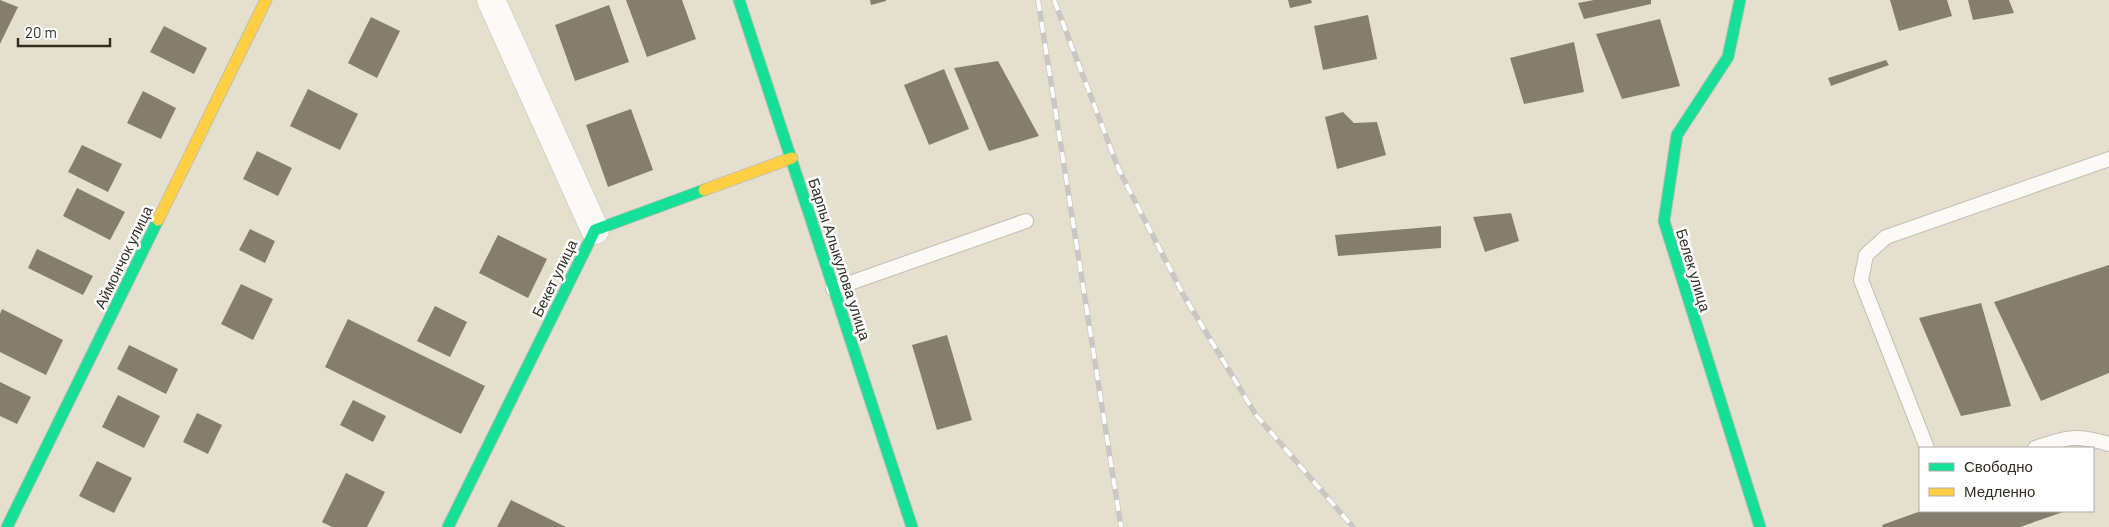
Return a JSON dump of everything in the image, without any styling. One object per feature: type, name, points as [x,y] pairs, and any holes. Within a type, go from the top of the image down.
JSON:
[{"type":"street","name":"Аймончок улица","points":[[7,527],[266,0]]},
{"type":"street","points":[[491,0],[595,230]]},
{"type":"street","name":"Барпы Алыкулова улица","points":[[739,0],[912,527]]},
{"type":"street","name":"Белек улица","points":[[1740,0],[1728,57],[1677,135],[1664,221],[1760,527]]},
{"type":"street","name":"Бекет улица","points":[[448,527],[595,230],[792,158]]},
{"type":"lane","points":[[1927,447],[1861,280],[1866,255],[1886,237],[2109,159]]},
{"type":"lane","points":[[833,289],[1026,221]]},
{"type":"lane","points":[[2038,447],[2084,436],[2109,444]]},
{"type":"building","points":[[0,0],[18,7],[0,44]]},
{"type":"building","points":[[626,0],[682,0],[696,39],[647,57]]},
{"type":"building","points":[[870,0],[886,0],[886,1],[871,5]]},
{"type":"building","points":[[1288,0],[1311,0],[1312,3],[1290,8]]},
{"type":"building","points":[[1594,0],[1651,0],[1651,4],[1584,19],[1578,3]]},
{"type":"building","points":[[1890,0],[1947,0],[1952,16],[1899,31]]},
{"type":"building","points":[[1968,0],[2009,0],[2014,13],[1973,20]]},
{"type":"building","points":[[609,5],[629,62],[575,81],[555,25]]},
{"type":"building","points":[[1368,15],[1377,59],[1323,70],[1314,26]]},
{"type":"building","points":[[371,17],[400,31],[377,78],[348,63]]},
{"type":"building","points":[[1660,19],[1680,86],[1622,99],[1596,34]]},
{"type":"building","points":[[164,26],[207,48],[194,74],[150,52]]},
{"type":"building","points":[[1574,42],[1584,92],[1524,104],[1510,58]]},
{"type":"building","points":[[1886,60],[1889,65],[1831,86],[1828,78]]},
{"type":"building","points":[[998,61],[1039,136],[989,151],[954,68]]},
{"type":"building","points":[[944,69],[969,129],[929,145],[904,85]]},
{"type":"building","points":[[308,89],[358,114],[340,150],[290,126]]},
{"type":"building","points":[[143,91],[176,108],[161,139],[127,123]]},
{"type":"building","points":[[631,109],[653,170],[608,187],[586,125]]},
{"type":"building","points":[[1343,112],[1354,123],[1377,122],[1386,155],[1337,169],[1325,117]]},
{"type":"building","points":[[82,145],[122,164],[108,192],[68,172]]},
{"type":"building","points":[[257,151],[292,168],[278,196],[243,179]]},
{"type":"building","points":[[77,188],[125,212],[110,240],[63,216]]},
{"type":"building","points":[[1511,213],[1519,241],[1485,252],[1473,217]]},
{"type":"building","points":[[1441,226],[1441,248],[1338,256],[1335,235]]},
{"type":"building","points":[[250,229],[275,241],[265,263],[239,250]]},
{"type":"building","points":[[498,235],[547,259],[528,298],[479,273]]},
{"type":"building","points":[[37,249],[93,276],[83,295],[28,268]]},
{"type":"building","points":[[2109,265],[2109,373],[2041,401],[1994,302]]},
{"type":"building","points":[[241,284],[273,299],[253,340],[221,324]]},
{"type":"building","points":[[1981,303],[2011,406],[1961,416],[1919,318]]},
{"type":"building","points":[[435,306],[467,322],[450,357],[417,341]]},
{"type":"building","points":[[2,309],[63,340],[46,375],[0,352],[0,314]]},
{"type":"building","points":[[348,319],[485,386],[461,434],[325,367]]},
{"type":"building","points":[[947,335],[972,420],[937,430],[912,345]]},
{"type":"building","points":[[129,345],[178,369],[166,394],[117,369]]},
{"type":"building","points":[[0,382],[31,397],[17,424],[0,416]]},
{"type":"building","points":[[118,395],[160,416],[144,448],[102,427]]},
{"type":"building","points":[[353,400],[386,416],[373,442],[340,425]]},
{"type":"building","points":[[197,413],[222,425],[208,454],[183,442]]},
{"type":"building","points":[[97,461],[132,478],[114,513],[79,496]]},
{"type":"building","points":[[346,473],[385,492],[367,527],[332,527],[322,522]]},
{"type":"building","points":[[511,500],[566,527],[497,527]]},
{"type":"building","points":[[1919,512],[2063,512],[2020,527],[1883,527],[1882,525]]},
{"type":"railway","points":[[1038,0],[1121,527]]},
{"type":"railway","points":[[1054,0],[1119,170],[1184,296],[1256,415],[1353,527]]},
{"type":"traffic: fast","points":[[739,0],[912,527]]},
{"type":"traffic: fast","points":[[1740,0],[1728,57],[1677,135],[1664,221],[1760,527]]},
{"type":"traffic: fast","points":[[448,527],[595,230],[704,190]]},
{"type":"traffic: fast","points":[[7,527],[158,220]]},
{"type":"traffic: slow","points":[[158,220],[266,0]]},
{"type":"traffic: slow","points":[[704,190],[792,158]]}]
